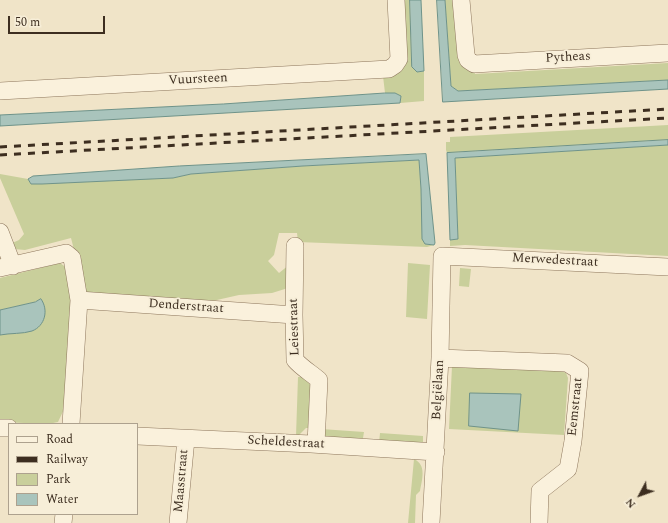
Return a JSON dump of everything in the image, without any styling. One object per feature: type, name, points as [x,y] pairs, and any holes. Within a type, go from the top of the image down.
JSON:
[{"type":"street","name":"Vuursteen","points":[[0,91],[390,69],[395,66],[399,59],[396,0]]},
{"type":"street","name":"Pytheas","points":[[461,0],[466,55],[468,60],[474,64],[668,53]]},
{"type":"street","points":[[0,232],[6,267],[66,252],[72,258],[79,300],[71,423]]},
{"type":"street","name":"Leiestraat","points":[[295,246],[295,360],[319,380],[316,444]]},
{"type":"street","name":"Merwedestraat","points":[[442,256],[668,267]]},
{"type":"street","name":"Belgiëlaan","points":[[432,523],[440,358],[442,256]]},
{"type":"street","name":"Denderstraat","points":[[79,300],[294,315]]},
{"type":"street","name":"Eemstraat","points":[[440,358],[567,363],[580,371],[573,441],[568,469],[540,491],[539,523]]},
{"type":"street","name":"Scheldestraat","points":[[138,436],[316,444],[436,452]]},
{"type":"street","name":"Maasstraat","points":[[178,523],[186,439]]},
{"type":"green space","points":[[400,0],[410,0],[412,67],[417,72],[424,71],[424,101],[400,103],[401,96],[395,93],[385,93],[383,76],[389,76]]},
{"type":"green space","points":[[445,0],[456,0],[475,74],[668,63],[668,80],[458,91],[451,86]]},
{"type":"green space","points":[[668,125],[668,140],[447,153],[446,150],[446,142],[450,142],[450,137]]},
{"type":"green space","points":[[668,145],[668,256],[465,245],[450,246],[450,240],[458,239],[455,158]]},
{"type":"green space","points":[[419,160],[425,244],[434,245],[427,247],[298,242],[297,233],[279,233],[274,255],[268,261],[279,273],[289,265],[288,288],[272,293],[239,295],[208,302],[84,296],[83,285],[71,238],[25,250],[14,249],[10,244],[19,240],[24,234],[0,178],[0,174],[28,179],[31,184],[172,178],[191,174]]},
{"type":"green space","points":[[60,263],[67,268],[73,306],[66,405],[58,422],[0,422],[0,335],[4,334],[41,299],[35,302],[0,310],[0,278]]},
{"type":"green space","points":[[408,263],[430,265],[427,319],[406,317]]},
{"type":"green space","points":[[460,268],[471,269],[469,287],[459,286]]},
{"type":"green space","points":[[452,366],[561,371],[566,373],[568,378],[564,435],[449,429]]},
{"type":"green space","points":[[298,377],[304,377],[312,387],[310,428],[306,428],[298,436],[296,436]]},
{"type":"green space","points":[[321,429],[364,432],[362,444],[344,443],[332,440],[323,434]]},
{"type":"green space","points":[[380,433],[423,436],[423,442],[414,446],[379,443]]},
{"type":"green space","points":[[414,459],[421,465],[423,473],[420,491],[416,495],[415,523],[408,523]]},
{"type":"water","points":[[410,0],[421,0],[424,71],[417,72],[412,67]]},
{"type":"water","points":[[437,0],[445,0],[451,86],[458,91],[668,80],[668,89],[443,102]]},
{"type":"water","points":[[395,93],[401,96],[400,103],[0,126],[0,115],[223,104]]},
{"type":"water","points":[[668,140],[668,145],[455,158],[458,239],[450,240],[447,153]]},
{"type":"water","points":[[426,154],[434,245],[425,244],[422,239],[419,160],[191,174],[173,178],[42,184],[31,184],[28,179],[33,176],[179,166]]},
{"type":"water","points":[[41,299],[45,308],[45,313],[43,322],[36,329],[28,332],[0,335],[0,310],[35,302]]},
{"type":"water","points":[[470,393],[521,394],[518,431],[469,426]]},
{"type":"railway","points":[[0,147],[668,109]]},
{"type":"railway","points":[[0,155],[668,118]]}]
